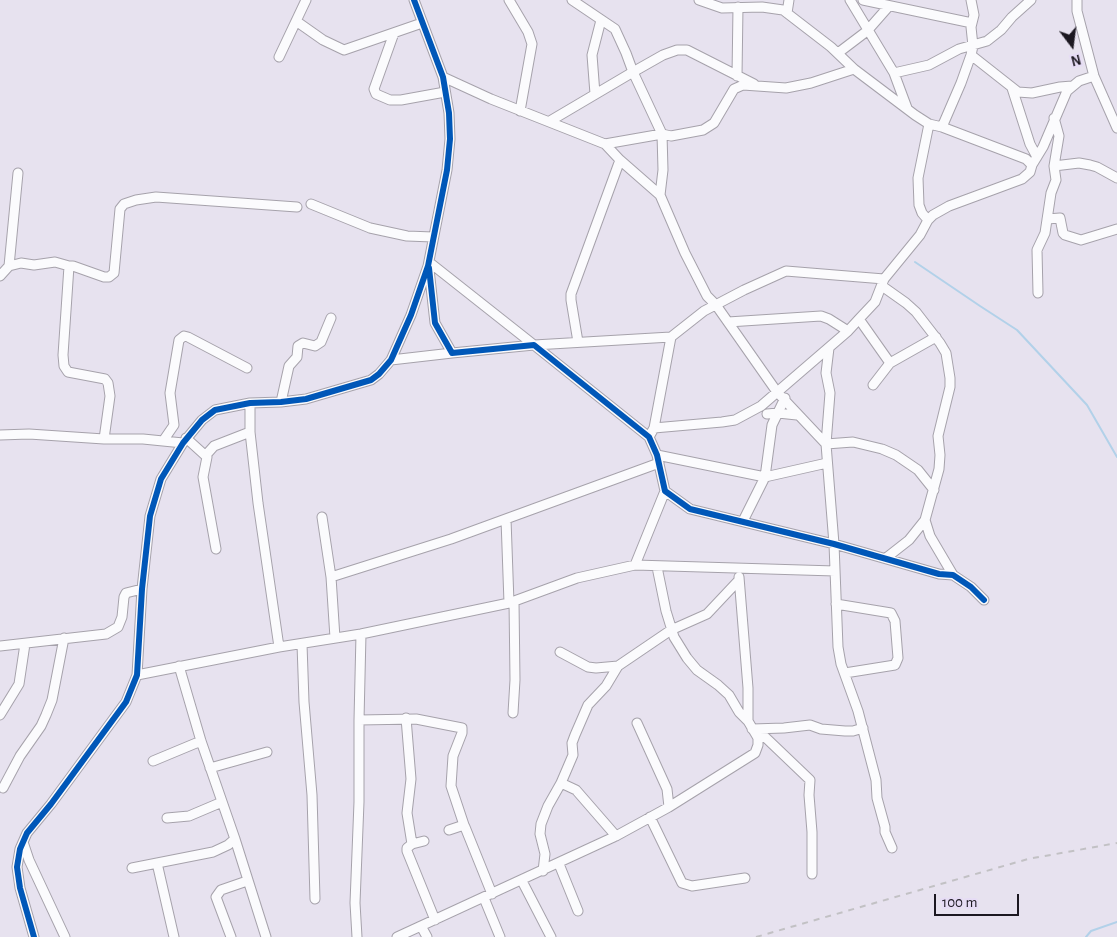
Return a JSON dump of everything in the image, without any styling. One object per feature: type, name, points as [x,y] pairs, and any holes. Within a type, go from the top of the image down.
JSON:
[{"type":"street","points":[[279,57],[306,0]]},
{"type":"street","points":[[34,937],[20,888],[17,867],[23,842],[27,832],[51,804],[126,702],[137,675],[142,589],[150,516],[161,479],[184,440],[202,420],[216,410],[250,403],[306,399],[371,380],[391,360],[411,315],[429,264],[450,139],[449,113],[443,77],[414,0]]},
{"type":"street","points":[[509,0],[528,32],[532,44],[520,110]]},
{"type":"street","points":[[572,0],[615,30],[626,53],[662,134],[663,170],[660,195]]},
{"type":"street","points":[[699,0],[722,8],[773,7],[787,13],[838,53],[854,69],[929,124],[1034,161]]},
{"type":"street","points":[[787,13],[789,0]]},
{"type":"street","points":[[850,0],[894,73],[907,108]]},
{"type":"street","points":[[863,0],[972,23]]},
{"type":"street","points":[[942,127],[961,83],[972,50],[971,27],[974,15],[971,0]]},
{"type":"street","points":[[894,73],[929,66],[959,49],[972,50],[995,36],[1031,0]]},
{"type":"street","points":[[1077,0],[1077,10],[1094,76],[1117,128]]},
{"type":"street","points":[[838,53],[867,31],[889,6]]},
{"type":"street","points":[[738,7],[738,76]]},
{"type":"street","points":[[595,94],[592,55],[601,20]]},
{"type":"street","points":[[296,21],[323,40],[344,50],[422,23]]},
{"type":"street","points":[[394,32],[374,89],[376,94],[390,100],[401,100],[445,92]]},
{"type":"street","points":[[550,121],[663,55],[677,50],[688,50],[757,85]]},
{"type":"street","points":[[972,50],[1018,92],[1032,94],[1072,86]]},
{"type":"street","points":[[605,144],[662,134],[671,136],[703,130],[714,124],[734,89],[743,85],[786,88],[811,83],[854,69]]},
{"type":"street","points":[[654,428],[728,421],[746,414],[781,395],[848,331],[875,302],[883,283],[933,215],[944,208],[1022,179],[1030,172],[1067,91],[1079,81],[1094,76]]},
{"type":"street","points":[[443,77],[491,100],[550,121],[605,144],[620,160],[660,195],[685,253],[707,296],[716,305],[797,415],[826,444],[853,442],[882,449],[896,455],[918,470],[934,490]]},
{"type":"street","points":[[1012,88],[1034,161]]},
{"type":"street","points":[[1038,294],[1039,268],[1036,256],[1045,233],[1056,180],[1054,166],[1059,136],[1054,118]]},
{"type":"street","points":[[928,220],[922,213],[919,205],[918,178],[929,124]]},
{"type":"street","points":[[578,342],[570,300],[571,294],[620,160]]},
{"type":"street","points":[[1054,166],[1079,163],[1090,165],[1098,167],[1117,178]]},
{"type":"street","points":[[0,276],[8,266],[18,173]]},
{"type":"street","points":[[8,266],[21,263],[34,265],[55,262],[87,270],[104,277],[110,276],[114,273],[120,209],[124,204],[136,200],[156,197],[297,207]]},
{"type":"street","points":[[311,204],[370,228],[407,236],[433,237]]},
{"type":"street","points":[[1047,219],[1060,218],[1065,235],[1081,240],[1117,229]]},
{"type":"street","points":[[429,264],[649,437],[658,459],[665,491],[635,565]]},
{"type":"street","points":[[429,264],[435,322],[452,353]]},
{"type":"street","points":[[69,266],[63,355],[64,366],[68,372],[105,379],[108,383],[110,396],[104,439]]},
{"type":"street","points":[[391,360],[534,345],[671,337],[699,314],[744,290],[786,271],[883,283],[916,312],[936,337],[946,353],[950,378],[950,387],[938,436],[939,469],[926,520],[909,540],[886,558]]},
{"type":"street","points":[[728,322],[820,316],[829,319],[848,331]]},
{"type":"street","points":[[281,402],[289,366],[297,357],[298,346],[303,343],[313,346],[318,345],[323,338],[330,318]]},
{"type":"street","points":[[859,319],[890,363]]},
{"type":"street","points":[[163,441],[174,425],[170,393],[179,340],[184,336],[188,337],[247,368]]},
{"type":"street","points":[[649,437],[654,428],[671,337]]},
{"type":"street","points":[[873,385],[890,363],[936,337]]},
{"type":"street","points":[[829,348],[826,373],[830,394],[826,444],[834,544],[838,646],[841,664],[846,673],[863,728],[876,780],[877,798],[885,827],[884,832],[892,848]]},
{"type":"street","points":[[744,520],[765,476],[772,425],[778,413],[781,395]]},
{"type":"street","points":[[250,403],[250,432],[280,647]]},
{"type":"street","points":[[761,406],[772,425]]},
{"type":"street","points":[[767,414],[797,415]]},
{"type":"street","points":[[216,549],[203,476],[206,455],[214,446],[250,432]]},
{"type":"street","points":[[0,436],[29,434],[104,439],[184,440],[206,455]]},
{"type":"street","points":[[331,577],[451,539],[658,459],[765,476],[827,463]]},
{"type":"street","points":[[918,470],[933,471],[939,469]]},
{"type":"street","points":[[665,491],[690,509],[744,520],[939,574],[953,575]]},
{"type":"street","points":[[322,517],[331,577],[335,638]]},
{"type":"street","points":[[506,519],[515,680],[513,713]]},
{"type":"street","points":[[926,520],[930,536],[953,575],[972,587],[984,600]]},
{"type":"street","points":[[137,675],[280,647],[361,634],[511,602],[577,578],[635,565],[835,570]]},
{"type":"street","points":[[397,937],[559,864],[616,836],[669,807],[755,753],[758,746],[758,738],[750,725],[739,712],[729,695],[718,684],[697,670],[687,658],[671,630],[657,567]]},
{"type":"street","points":[[740,568],[739,580],[750,725]]},
{"type":"street","points":[[543,871],[545,854],[540,834],[541,824],[574,751],[572,743],[588,705],[606,686],[618,666],[671,630],[707,614],[739,580]]},
{"type":"street","points":[[0,646],[106,634],[118,627],[122,617],[126,593],[142,589]]},
{"type":"street","points":[[836,604],[891,613],[895,621],[898,658],[895,665],[846,673]]},
{"type":"street","points":[[357,937],[355,903],[359,802],[361,634]]},
{"type":"street","points":[[3,788],[20,756],[41,726],[46,715],[52,700],[64,638]]},
{"type":"street","points":[[0,715],[18,684],[25,644]]},
{"type":"street","points":[[302,644],[304,702],[312,795],[314,899]]},
{"type":"street","points":[[560,652],[588,667],[618,666]]},
{"type":"street","points":[[179,666],[210,768],[266,937]]},
{"type":"street","points":[[359,720],[406,718],[462,728],[463,730],[453,756],[451,786],[500,937]]},
{"type":"street","points":[[406,718],[411,779],[407,813],[412,844]]},
{"type":"street","points":[[637,723],[667,789],[669,807]]},
{"type":"street","points":[[750,725],[791,728],[810,725],[827,730],[853,731],[863,728]]},
{"type":"street","points":[[758,738],[765,737],[810,780],[812,874]]},
{"type":"street","points":[[153,761],[202,741]]},
{"type":"street","points":[[210,768],[267,752]]},
{"type":"street","points":[[561,783],[576,790],[616,836]]},
{"type":"street","points":[[166,818],[189,816],[222,802]]},
{"type":"street","points":[[650,817],[682,883],[692,886],[745,878]]},
{"type":"street","points":[[449,830],[464,825]]},
{"type":"street","points":[[132,868],[213,852],[228,845],[235,839]]},
{"type":"street","points":[[424,841],[412,844],[407,848],[407,851],[435,920]]},
{"type":"street","points":[[23,842],[29,860],[65,937]]},
{"type":"street","points":[[157,863],[174,937]]},
{"type":"street","points":[[559,864],[578,911]]},
{"type":"street","points":[[231,937],[216,898],[217,894],[222,890],[248,881]]},
{"type":"street","points":[[522,881],[551,937]]},
{"type":"street","points":[[421,926],[427,937]]},
{"type":"waterway","points":[[915,262],[1017,330],[1087,405],[1117,457]]},
{"type":"waterway","points":[[1086,937],[1091,931],[1117,922]]},
{"type":"railway","points":[[756,937],[1028,859],[1117,843]]},
{"type":"cycle path","points":[[34,937],[20,888],[17,867],[20,849],[27,833],[51,804],[126,702],[137,675],[142,589],[150,516],[161,479],[183,443],[202,420],[215,410],[250,403],[306,399],[371,380],[391,360],[411,315],[428,266],[447,170],[450,139],[449,113],[443,77],[414,0]]},
{"type":"cycle path","points":[[429,268],[435,323],[452,353],[534,345],[649,437],[657,455],[665,491],[690,509],[834,544],[939,574],[953,575],[971,587],[984,600]]}]
